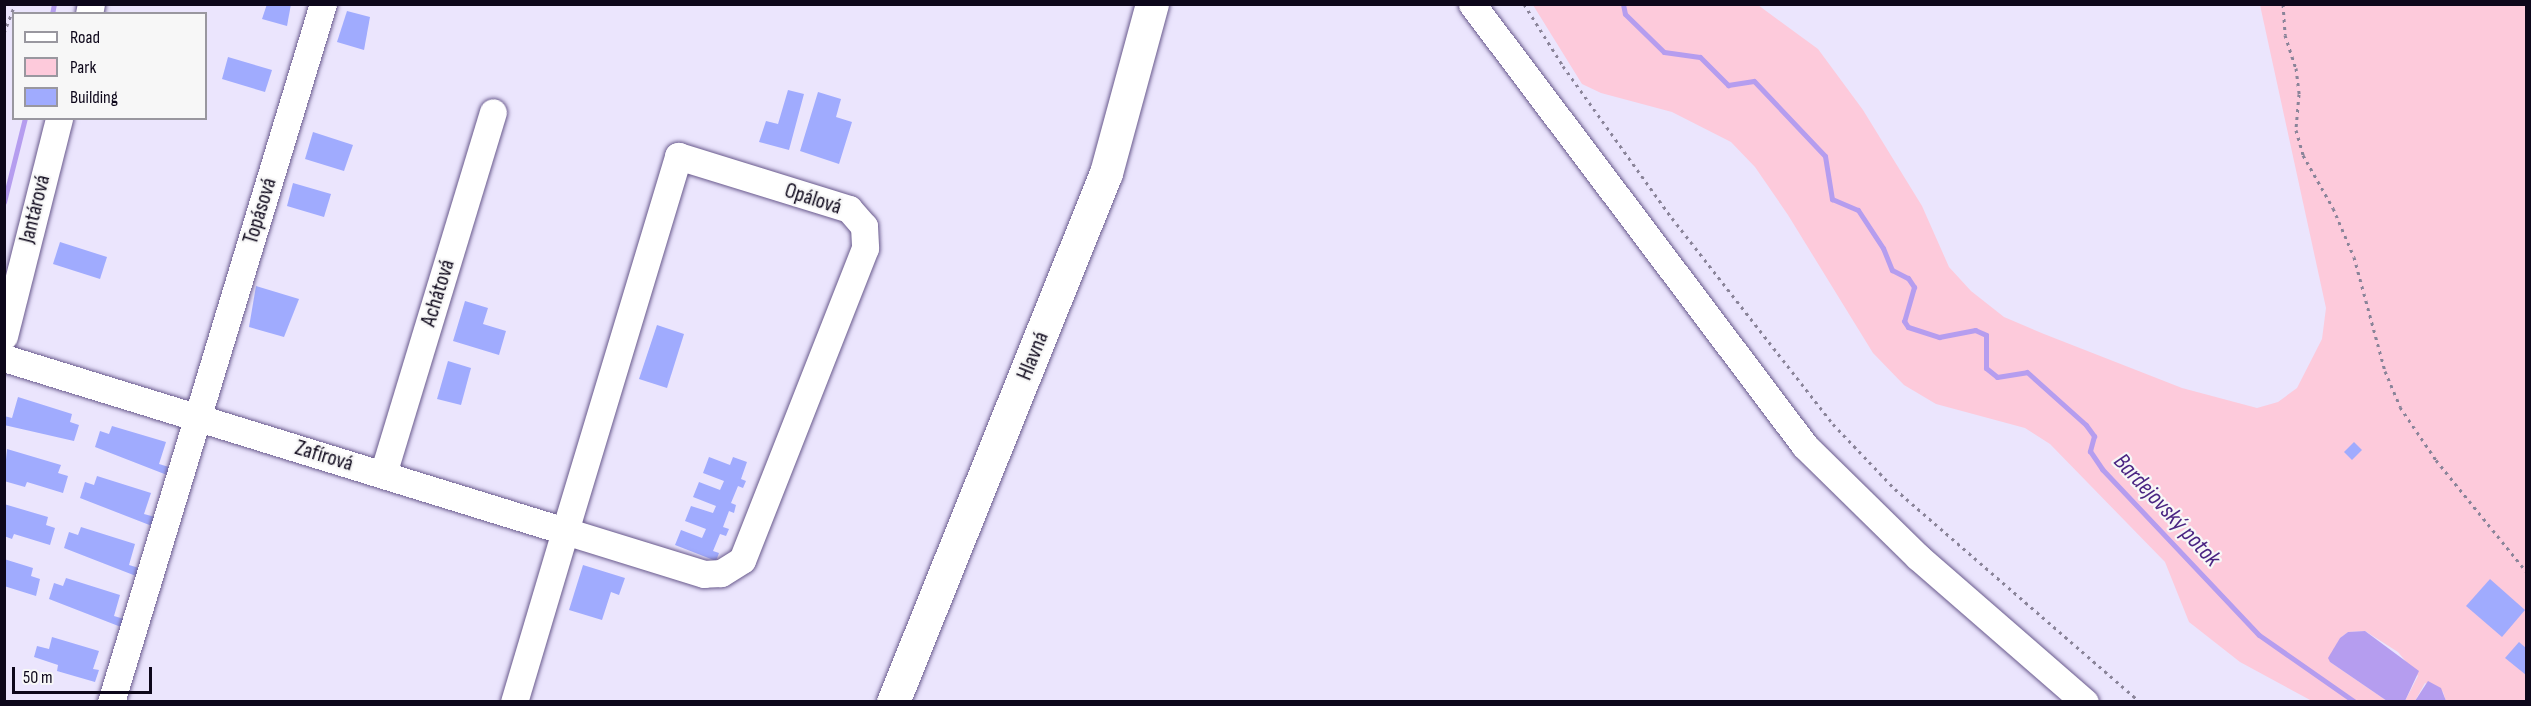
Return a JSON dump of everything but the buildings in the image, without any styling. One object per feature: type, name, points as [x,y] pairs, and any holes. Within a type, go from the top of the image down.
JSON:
[{"type":"main road","name":"Hlavná","points":[[893,702],[1106,173],[1152,4]]},
{"type":"street","name":"Topásová","points":[[197,417],[324,4]]},
{"type":"street","points":[[1472,4],[1805,446],[1918,557],[2085,702]]},
{"type":"street","name":"Achátová","points":[[383,474],[493,112]]},
{"type":"street","name":"Jantárová","points":[[4,336],[58,120]]},
{"type":"street","name":"Opálová","points":[[678,156],[849,209],[864,226],[865,248],[742,560],[721,573],[704,574],[565,531],[678,156]]},
{"type":"street","name":"Zafírová","points":[[4,358],[565,531]]},
{"type":"street","points":[[111,702],[197,417]]},
{"type":"street","points":[[514,702],[565,531]]},
{"type":"path","points":[[4,33],[15,4]]},
{"type":"path","points":[[1524,4],[1563,66],[1672,218],[1833,424],[1903,497],[2140,702]]},
{"type":"path","points":[[2283,4],[2285,35],[2296,68],[2299,94],[2296,130],[2303,155],[2333,208],[2354,257],[2385,372],[2400,407],[2436,460],[2526,571]]},
{"type":"green space","points":[[1533,5],[1758,5],[1818,49],[1863,110],[1922,206],[1949,267],[1971,291],[2004,317],[2044,334],[2182,388],[2257,408],[2278,402],[2297,388],[2322,339],[2326,308],[2260,5],[2526,5],[2526,701],[2446,701],[2443,692],[2425,683],[2415,701],[2405,701],[2418,676],[2398,652],[2365,631],[2348,632],[2340,638],[2330,662],[2387,701],[2312,701],[2240,662],[2189,622],[2165,562],[2050,444],[2025,428],[1936,404],[1904,385],[1873,353],[1788,215],[1755,167],[1731,142],[1672,112],[1601,93],[1582,84]]},
{"type":"shaded area","points":[[2365,631],[2419,671],[2405,701],[2387,701],[2330,662],[2328,658],[2340,638],[2348,632]]},
{"type":"shaded area","points":[[2428,681],[2441,688],[2446,701],[2415,701]]},
{"type":"waterway","points":[[52,12],[54,4]]},
{"type":"waterway","name":"Bardejovský potok","points":[[1623,4],[1625,14],[1664,52],[1700,57],[1728,85],[1754,81],[1825,156],[1832,199],[1858,210],[1883,248],[1892,270],[1908,278],[1914,287],[1904,321],[1908,327],[1939,337],[1975,330],[1986,335],[1986,368],[1997,377],[2027,372],[2086,425],[2094,436],[2090,451],[2102,469],[2259,635],[2355,702]]},
{"type":"waterway","points":[[4,202],[24,120]]}]
